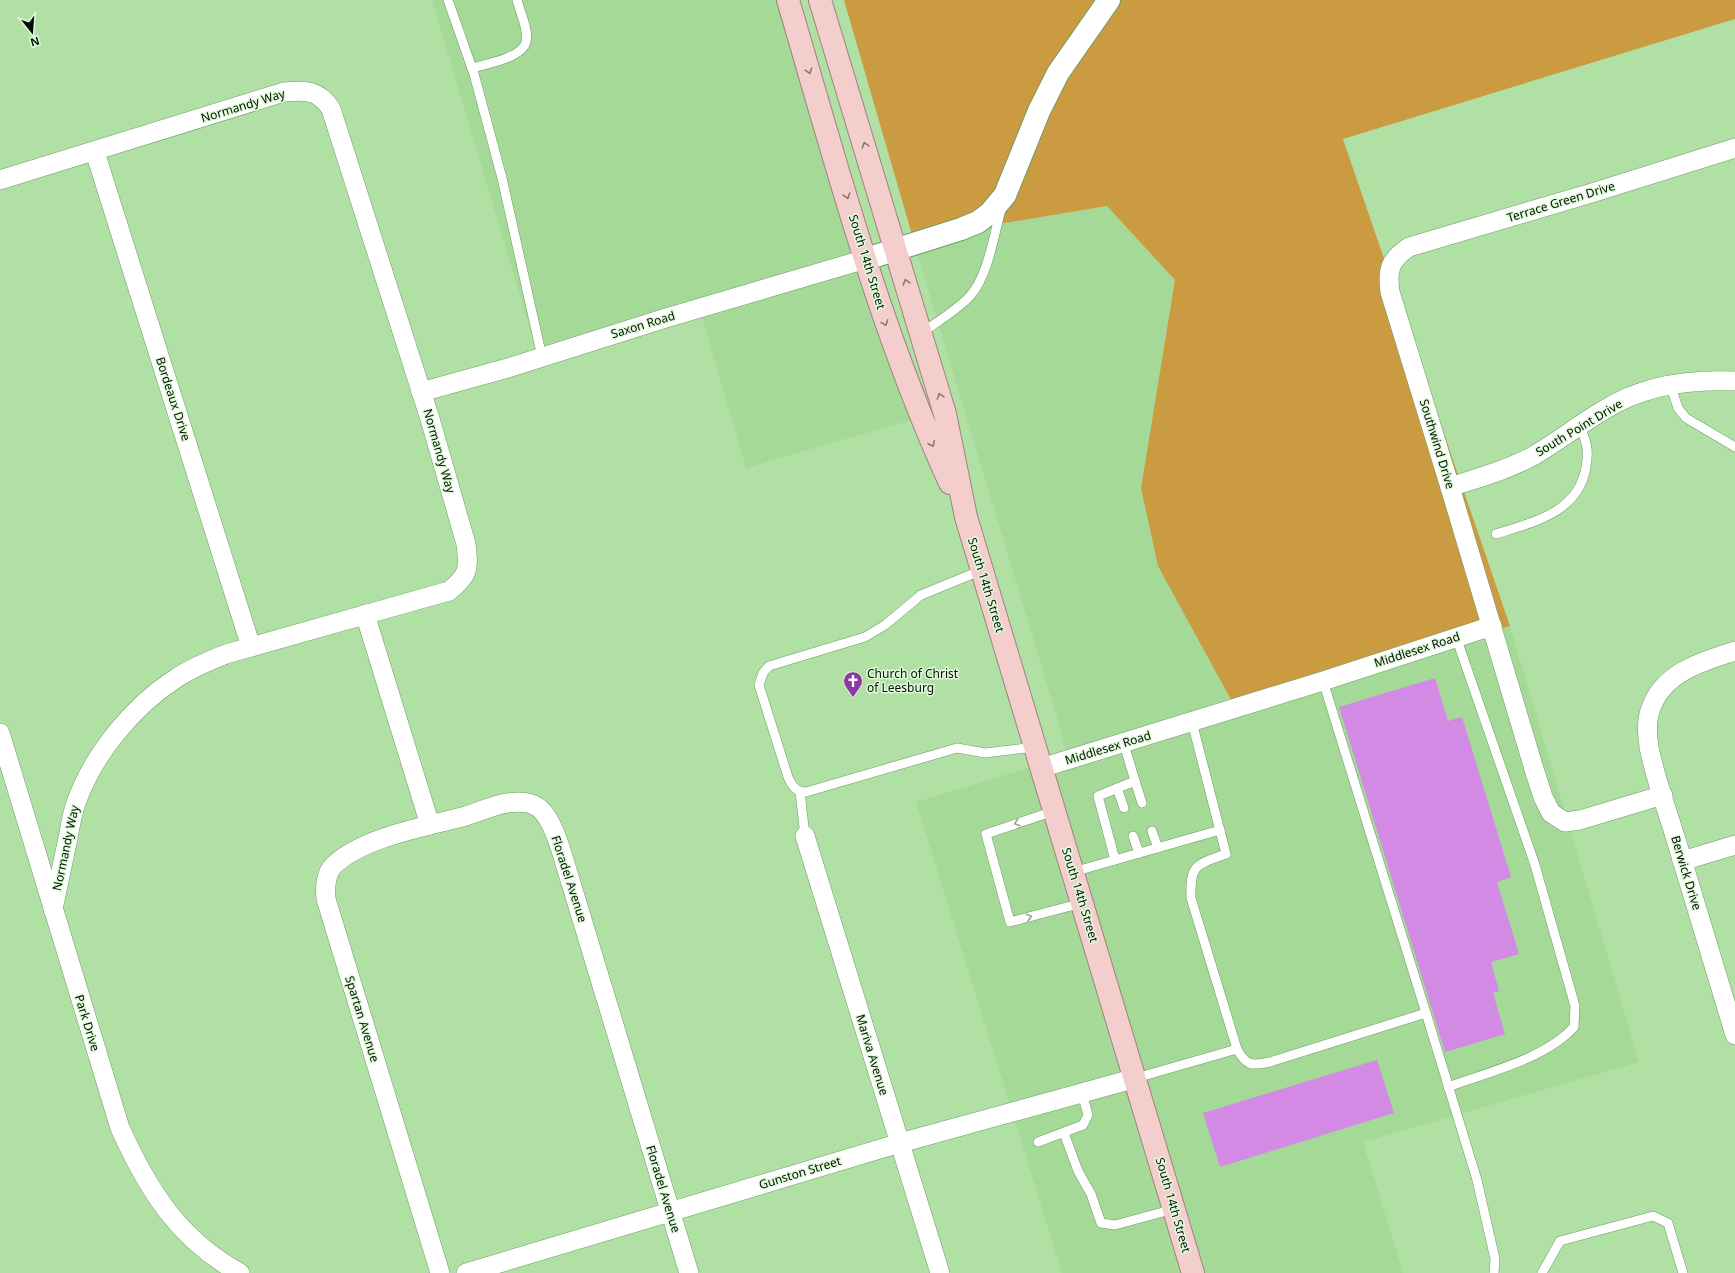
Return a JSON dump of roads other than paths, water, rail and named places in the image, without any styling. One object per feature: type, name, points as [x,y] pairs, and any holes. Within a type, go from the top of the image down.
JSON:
[{"type":"highway","name":"South 14th Street","points":[[788,0],[882,314],[923,424],[966,517]]},
{"type":"highway","name":"South 14th Street","points":[[820,0],[945,414],[966,517],[1136,1078],[1193,1273]]},
{"type":"street","points":[[866,259],[961,229],[978,222],[990,213],[1005,195],[1039,111],[1058,73],[1109,0]]},
{"type":"street","name":"Normandy Way","points":[[0,180],[95,152],[284,92],[312,92],[320,95],[331,109],[421,392],[466,544],[468,563],[467,571],[461,581],[449,591],[226,654],[201,664],[175,679],[150,698],[126,721],[103,752],[87,778],[75,804],[53,909]]},
{"type":"street","name":"Terrace Green Drive","points":[[1392,262],[1396,255],[1409,247],[1595,192],[1735,148]]},
{"type":"street","name":"Bordeaux Drive","points":[[95,152],[252,647]]},
{"type":"street","name":"Saxon Road","points":[[421,392],[866,259]]},
{"type":"street","name":"Southwind Drive","points":[[1392,262],[1389,270],[1390,292],[1492,626]]},
{"type":"street","name":"South Point Drive","points":[[1450,487],[1511,466],[1533,456],[1605,409],[1644,391],[1670,384],[1692,381],[1735,381]]},
{"type":"street","points":[[366,614],[430,825]]},
{"type":"street","points":[[1492,626],[1534,769],[1543,797],[1551,813],[1565,822],[1580,820],[1663,795]]},
{"type":"street","name":"Middlesex Road","points":[[1041,768],[1124,744],[1492,626]]},
{"type":"street","name":"Berwick Drive","points":[[1735,651],[1693,666],[1673,677],[1660,689],[1650,709],[1647,727],[1649,748],[1735,1035]]},
{"type":"street","name":"Park Drive","points":[[0,733],[120,1128],[134,1159],[163,1206],[185,1233],[202,1249],[240,1273]]},
{"type":"street","name":"Floradel Avenue","points":[[430,825],[492,806],[520,802],[535,805],[543,812],[551,825],[571,883],[689,1273]]},
{"type":"street","name":"Spartan Avenue","points":[[430,825],[400,833],[348,855],[333,866],[324,887],[326,899],[440,1273]]},
{"type":"street","name":"Mariva Avenue","points":[[805,836],[940,1273]]},
{"type":"street","points":[[1682,861],[1735,845]]},
{"type":"street","name":"Gunston Street","points":[[466,1273],[900,1143],[1136,1078]]},
{"type":"lane","points":[[448,0],[472,68],[502,178],[542,357]]},
{"type":"lane","points":[[472,68],[508,58],[520,52],[526,43],[526,31],[517,0]]},
{"type":"lane","points":[[921,333],[956,308],[971,295],[984,270],[1005,195]]},
{"type":"lane","points":[[1670,384],[1678,408],[1686,418],[1735,447]]},
{"type":"lane","points":[[1496,534],[1540,519],[1554,512],[1577,494],[1585,478],[1589,449],[1587,441],[1579,426]]},
{"type":"lane","points":[[982,570],[921,595],[884,625],[865,637],[769,666],[763,673],[759,685],[788,778],[791,784],[800,792],[806,792],[957,748],[985,753],[1035,748]]},
{"type":"lane","points":[[1448,1086],[1516,1062],[1555,1044],[1574,1027],[1575,1017],[1575,1006],[1535,865],[1456,638]]},
{"type":"lane","points":[[1323,681],[1477,1180],[1495,1259],[1494,1273]]},
{"type":"lane","points":[[1192,722],[1226,854],[1197,867],[1191,877],[1192,898],[1237,1049],[1242,1058],[1247,1063],[1257,1065],[1270,1062],[1426,1013]]},
{"type":"lane","points":[[1124,744],[1142,802]]},
{"type":"lane","points":[[1115,860],[1098,796],[1136,781]]},
{"type":"lane","points":[[1117,788],[1124,808]]},
{"type":"lane","points":[[800,792],[805,836]]},
{"type":"lane","points":[[1054,811],[986,834],[1010,922],[1082,903]]},
{"type":"lane","points":[[1073,872],[1220,830]]},
{"type":"lane","points":[[1152,831],[1158,848]]},
{"type":"lane","points":[[1133,836],[1139,853]]},
{"type":"lane","points":[[1136,1078],[1237,1049]]},
{"type":"lane","points":[[1038,1142],[1083,1126],[1087,1120],[1087,1110],[1082,1093]]},
{"type":"lane","points":[[1064,1133],[1078,1171],[1091,1194],[1100,1223],[1115,1225],[1174,1209]]},
{"type":"lane","points":[[1542,1273],[1560,1241],[1653,1216],[1668,1223],[1683,1273]]},
{"type":"place","name":"Church of Christ of Leesburg","points":[[853,698]]}]
